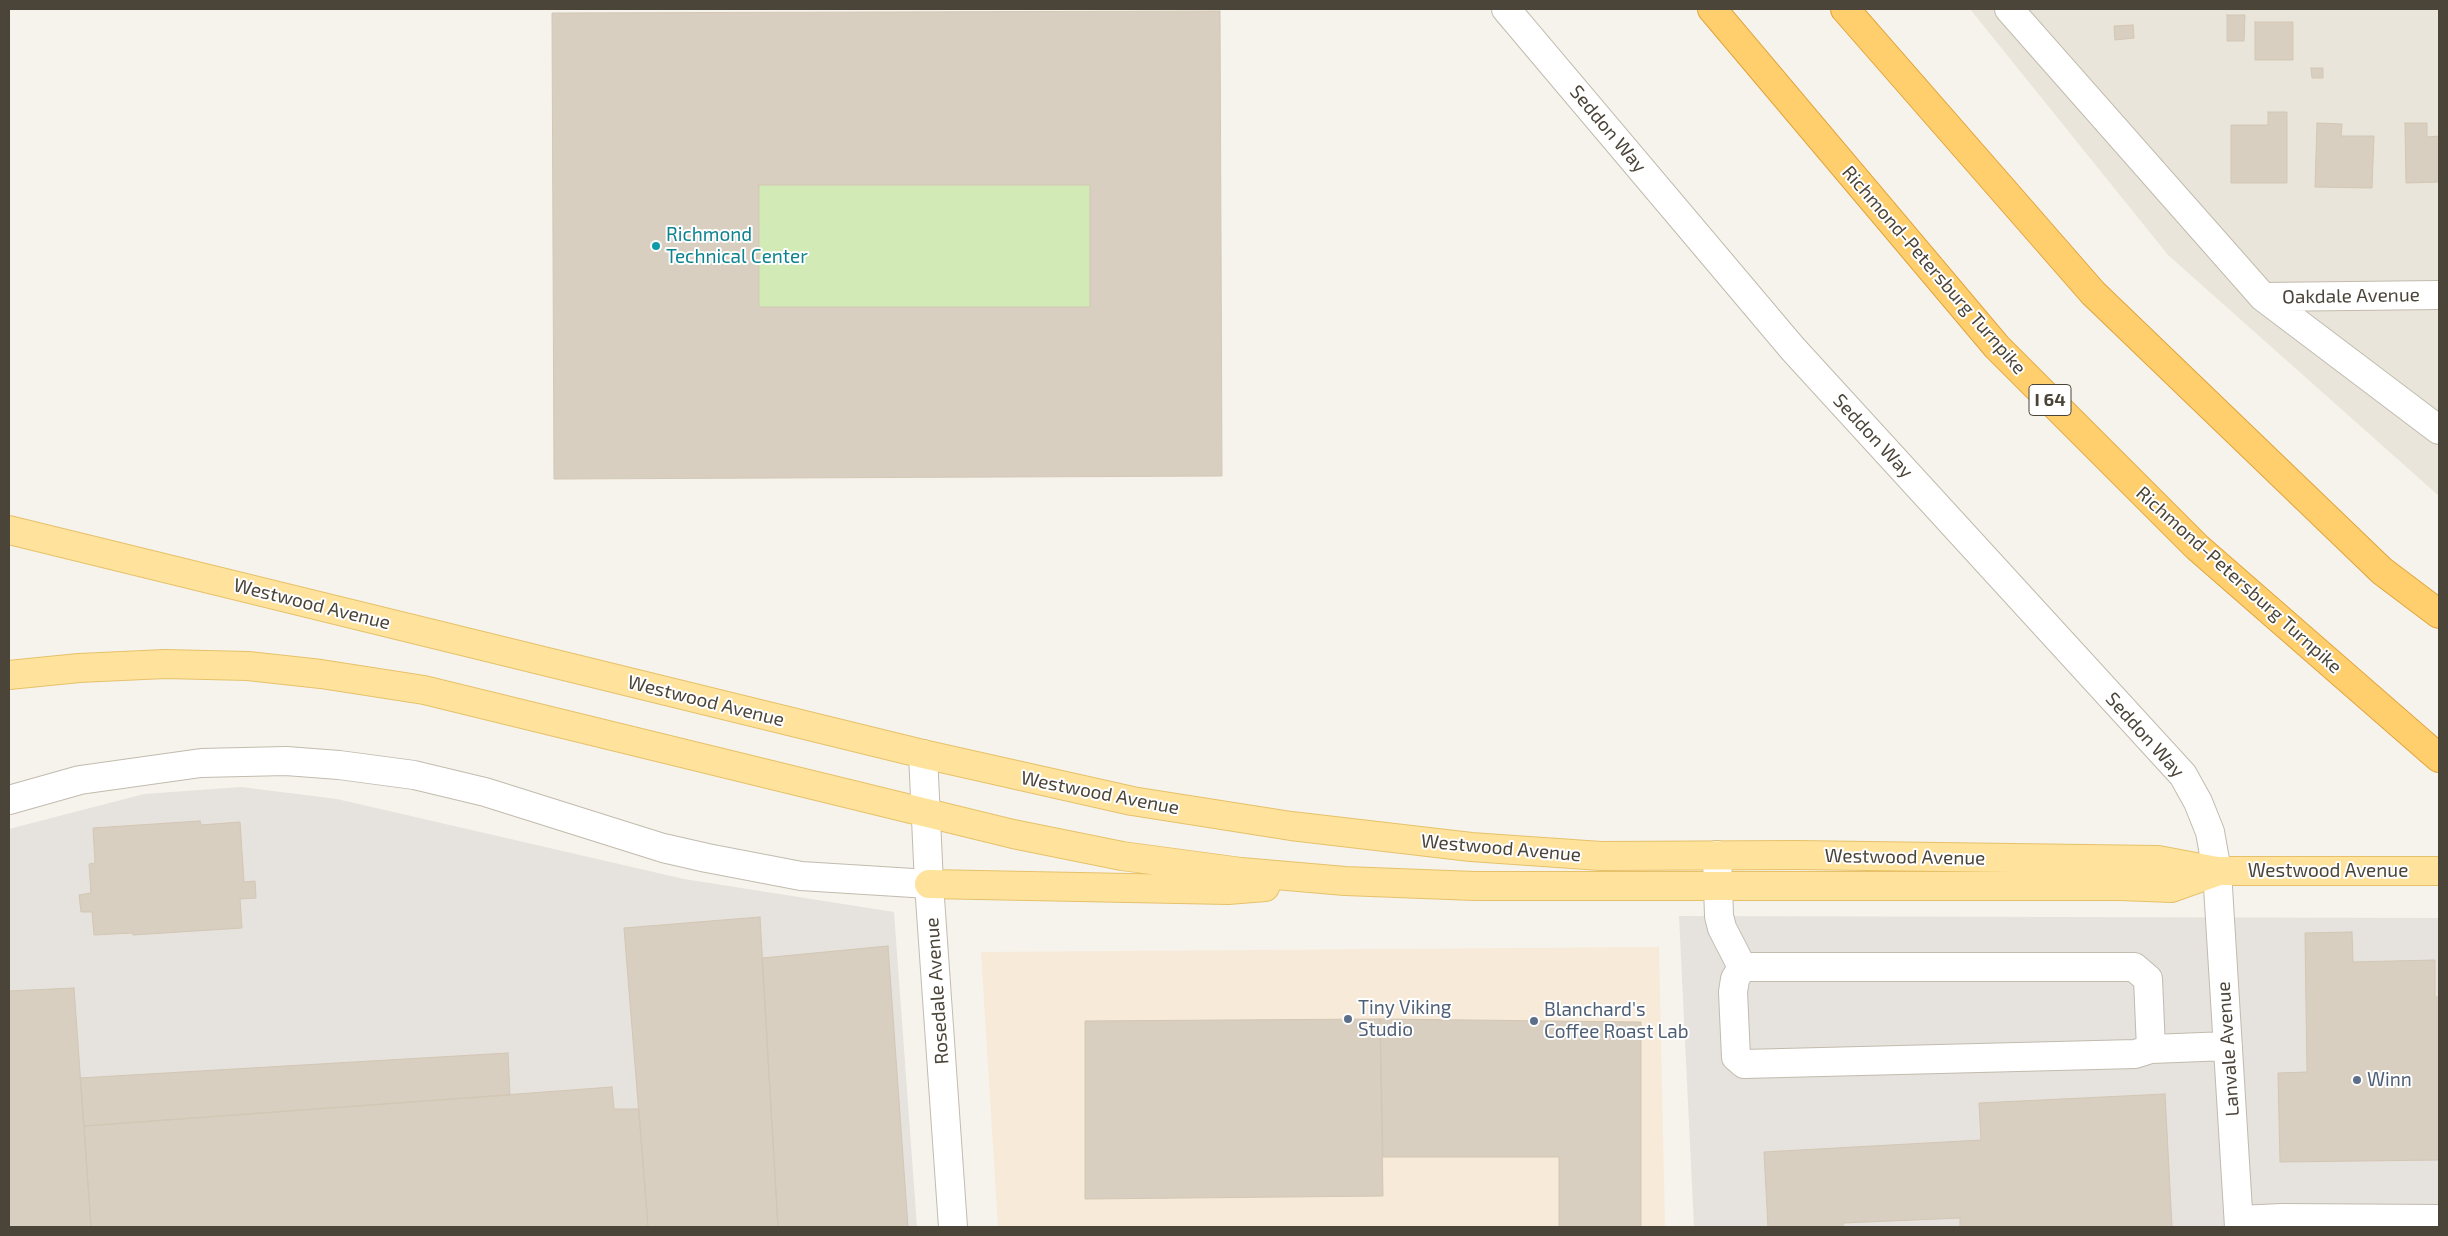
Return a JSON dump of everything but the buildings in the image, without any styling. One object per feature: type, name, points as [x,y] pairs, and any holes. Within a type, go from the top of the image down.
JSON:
[{"type":"highway","name":"Richmond-Petersburg Turnpike","points":[[1712,9],[1996,347],[2197,547],[2434,754]]},
{"type":"highway","points":[[1845,9],[2093,293],[2382,571],[2439,614]]},
{"type":"main road","name":"Westwood Avenue","points":[[9,530],[922,754],[1132,801],[1291,826],[1406,841],[1536,853],[1601,856],[1717,855],[2158,860],[2217,871],[2439,871]]},
{"type":"main road","name":"Westwood Avenue","points":[[9,675],[79,668],[165,664],[248,666],[321,674],[424,690],[1013,834],[1122,856],[1241,872],[1345,881],[1475,886],[2120,886],[2171,888],[2217,871]]},
{"type":"main road","points":[[929,884],[1228,890],[1345,881]]},
{"type":"street","name":"Seddon Way","points":[[1506,9],[1793,349],[2183,775],[2198,802],[2210,832],[2217,871]]},
{"type":"street","points":[[2009,9],[2263,298],[2439,430]]},
{"type":"street","name":"Oakdale Avenue","points":[[2263,298],[2439,295]]},
{"type":"street","name":"Rosedale Avenue","points":[[922,754],[929,884],[953,1227]]},
{"type":"street","points":[[9,800],[80,780],[201,763],[286,761],[339,765],[414,775],[485,792],[663,848],[725,862],[810,877],[929,884]]},
{"type":"street","points":[[1717,855],[1717,886],[1722,928],[1742,967]]},
{"type":"street","name":"Lanvale Avenue","points":[[2217,871],[2239,1224]]},
{"type":"street","points":[[1742,967],[2134,967],[2148,980],[2151,1048]]},
{"type":"street","points":[[1742,967],[1735,979],[1733,992],[1736,1057],[1744,1064],[2135,1054],[2151,1048],[2228,1046]]},
{"type":"street","points":[[2239,1224],[2282,1218],[2439,1219]]},
{"type":"shaded area","points":[[1970,9],[2439,9],[2439,496],[2168,255]]},
{"type":"shaded area","points":[[241,787],[337,799],[684,879],[894,912],[917,1227],[9,1227],[9,829],[144,794]]},
{"type":"shaded area","points":[[1679,916],[2439,918],[2439,1227],[1694,1227]]},
{"type":"shaded area","points":[[1659,947],[1665,1227],[998,1227],[981,952]]},
{"type":"green space","points":[[759,185],[1090,185],[1090,307],[759,307]]},
{"type":"place","name":"Richmond Technical Center","points":[[656,246]]},
{"type":"place","name":"Tiny Viking Studio","points":[[1348,1019]]},
{"type":"place","name":"Blanchard's Coffee Roast Lab","points":[[1534,1021]]},
{"type":"place","name":"Winn","points":[[2357,1080]]}]
